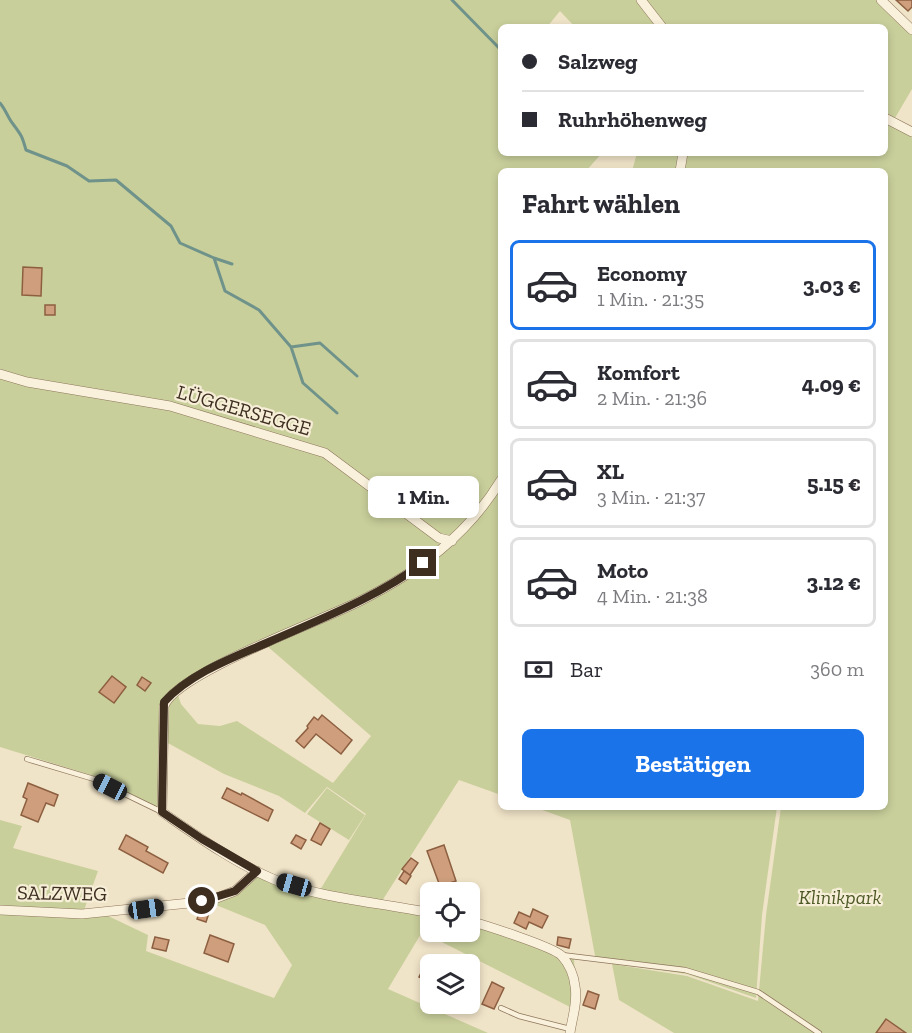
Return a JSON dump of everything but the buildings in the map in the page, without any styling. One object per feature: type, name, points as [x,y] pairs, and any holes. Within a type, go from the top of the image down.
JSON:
[{"type":"street","points":[[641,0],[660,24]]},
{"type":"street","points":[[881,0],[912,30]]},
{"type":"street","points":[[888,119],[912,132]]},
{"type":"street","name":"LÜGGERSEGGE","points":[[0,374],[27,382],[170,406],[325,453],[439,537],[452,541]]},
{"type":"street","points":[[420,911],[315,891],[273,879],[202,839],[162,812],[164,706],[167,699],[192,681],[228,660],[360,601],[408,574],[452,541],[498,485]]},
{"type":"street","name":"SALZWEG","points":[[0,910],[82,914],[209,901],[235,891],[257,871]]},
{"type":"street","points":[[480,924],[535,943],[561,955],[570,969],[576,987],[571,1031]]},
{"type":"lane","points":[[27,759],[94,779],[162,812]]},
{"type":"lane","points":[[561,955],[685,970],[758,992],[819,1033]]},
{"type":"lane","points":[[501,1008],[519,1016],[571,1031]]},
{"type":"green space","points":[[0,0],[639,0],[659,24],[572,24],[560,11],[549,24],[498,24],[498,156],[599,156],[589,168],[498,168],[498,482],[455,536],[407,571],[359,600],[206,668],[162,705],[161,797],[157,807],[94,776],[0,747]]},
{"type":"green space","name":"Klinikpark","points":[[644,0],[878,0],[912,32],[912,89],[895,118],[912,127],[912,1033],[674,1033],[619,1000],[612,964],[687,976],[758,1001],[766,915],[781,810],[888,810],[888,168],[682,168],[684,156],[888,156],[888,24],[662,24]]},
{"type":"green space","points":[[636,156],[680,156],[678,168],[633,168]]},
{"type":"green space","points":[[498,493],[498,794],[459,780],[382,901],[320,890],[366,814],[327,787],[305,813],[279,796],[224,774],[166,742],[166,705],[177,692],[181,704],[198,724],[220,726],[237,721],[333,783],[371,736],[267,646],[362,604],[454,544]]},
{"type":"green space","points":[[327,788],[365,815],[349,840],[307,814]]},
{"type":"green space","points":[[542,810],[777,810],[762,915],[756,998],[687,974],[596,961],[570,820]]},
{"type":"green space","points":[[0,820],[22,826],[13,848],[98,871],[83,913],[0,908]]},
{"type":"green space","points":[[258,873],[315,894],[420,913],[420,935],[388,989],[420,1003],[420,1014],[445,1014],[488,1033],[0,1033],[0,912],[106,915],[148,935],[146,951],[274,998],[292,965],[265,925],[211,903]]},
{"type":"green space","points":[[480,926],[574,959],[576,995],[574,1009],[480,961],[480,954],[465,954],[442,942],[480,942]]},
{"type":"waterway","points":[[452,0],[498,47]]},
{"type":"waterway","points":[[0,103],[21,136],[26,150],[67,166],[89,181],[116,180],[171,226],[180,243],[214,258],[225,291],[259,310],[291,347],[303,383],[337,413]]},
{"type":"waterway","points":[[214,258],[232,264]]},
{"type":"waterway","points":[[291,347],[320,343],[357,376]]},
{"type":"route","points":[[202,901],[209,901],[235,891],[257,871],[202,839],[162,812],[164,702],[179,689],[212,668],[360,601],[423,563]]}]
